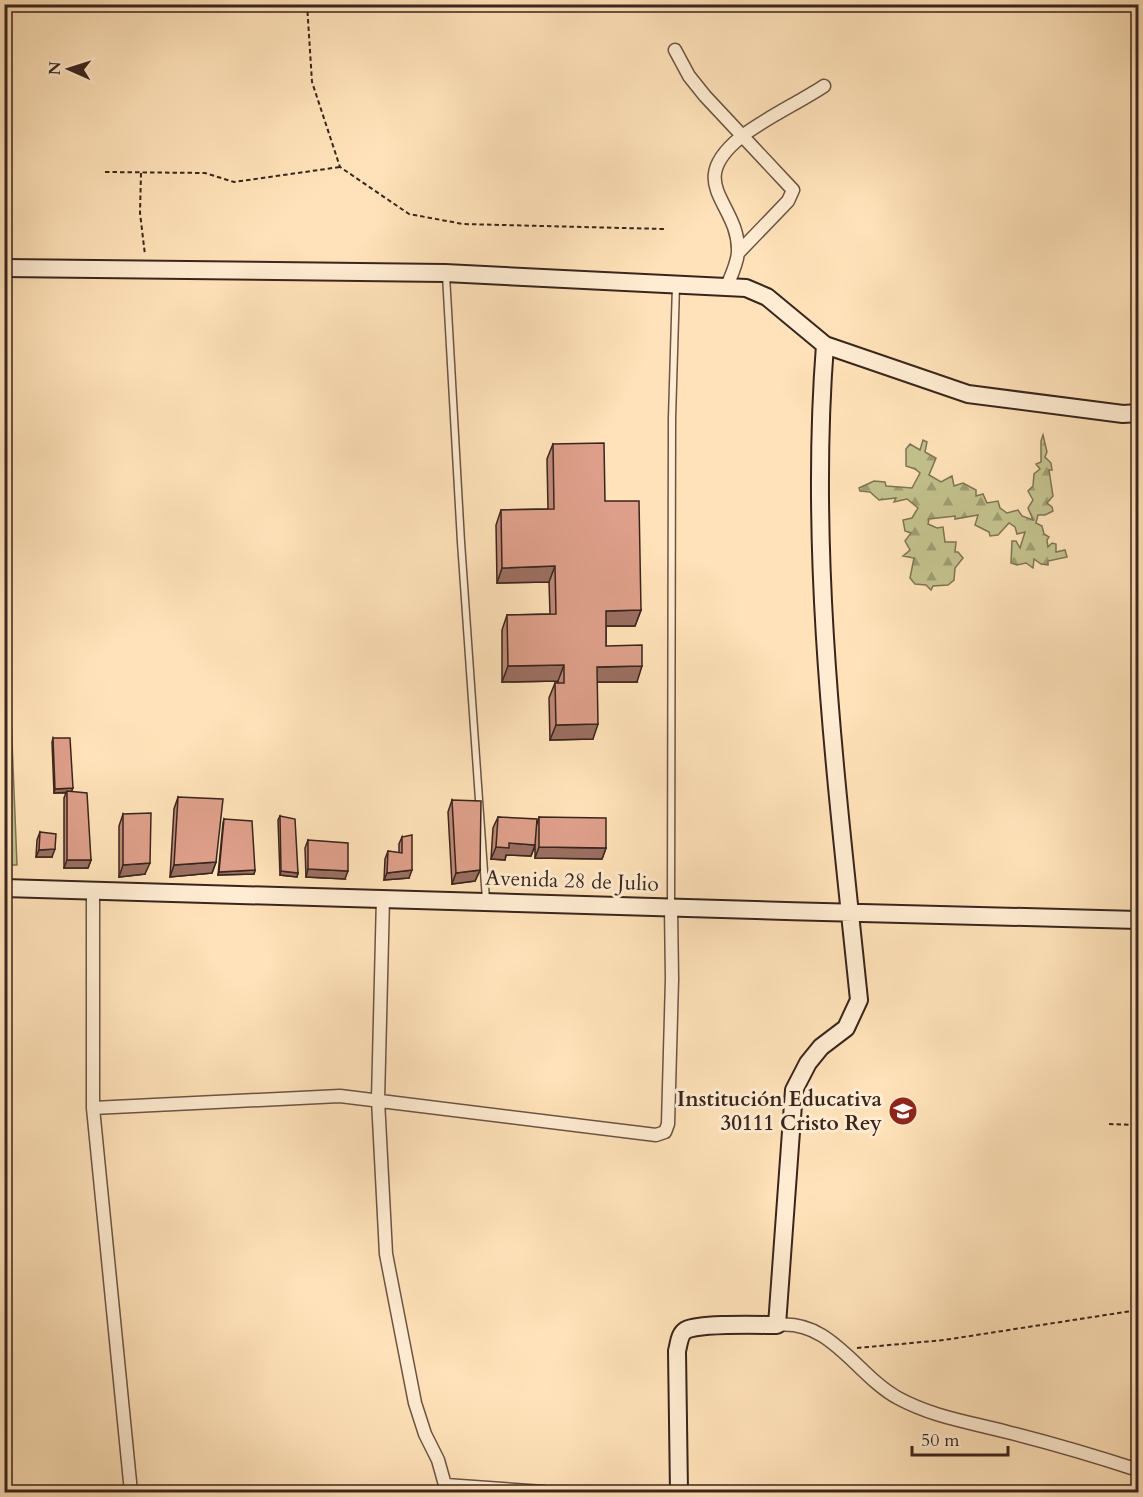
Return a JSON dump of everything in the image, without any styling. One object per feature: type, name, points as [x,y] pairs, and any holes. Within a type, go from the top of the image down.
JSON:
[{"type":"street","points":[[675,50],[689,76],[741,136],[793,190],[788,201],[738,252],[727,286]]},
{"type":"street","points":[[738,252],[730,220],[713,183],[716,167],[741,136],[824,86]]},
{"type":"street","points":[[4,268],[446,273],[746,288],[767,297],[825,345],[968,394],[1123,414],[1138,413]]},
{"type":"street","points":[[777,1325],[794,1090],[808,1063],[821,1047],[846,1028],[858,1000],[823,607],[821,398],[825,345]]},
{"type":"street","name":"Avenida 28 de Julio","points":[[4,888],[486,900],[850,914],[1138,920]]},
{"type":"street","points":[[93,889],[93,1108],[131,1492]]},
{"type":"street","points":[[383,898],[378,1100],[386,1254],[415,1403],[446,1489],[544,1492]]},
{"type":"street","points":[[93,1108],[340,1096],[656,1135],[664,1132],[668,1124],[672,979],[671,907]]},
{"type":"street","points":[[679,1492],[677,1351],[680,1335],[687,1330],[701,1328],[800,1325],[820,1334],[842,1349],[871,1379],[897,1397],[928,1412],[959,1422],[1070,1449],[1138,1470]]},
{"type":"lane","points":[[446,273],[461,542],[486,900]]},
{"type":"lane","points":[[671,907],[672,418],[676,284]]},
{"type":"path","points":[[307,4],[312,82],[340,167],[409,214],[463,224],[664,229]]},
{"type":"path","points":[[105,172],[205,173],[234,182],[340,167]]},
{"type":"path","points":[[141,173],[140,213],[147,270]]},
{"type":"path","points":[[1109,1124],[1138,1127]]},
{"type":"path","points":[[842,1349],[944,1340],[1138,1310]]},
{"type":"green space","points":[[1043,435],[1047,452],[1045,457],[1051,463],[1052,470],[1049,470],[1053,496],[1047,503],[1053,511],[1045,515],[1038,515],[1036,523],[1042,526],[1044,534],[1049,537],[1048,547],[1052,543],[1056,544],[1056,552],[1065,550],[1067,557],[1048,561],[1048,565],[1041,564],[1034,559],[1033,568],[1026,563],[1017,565],[1011,563],[1012,541],[1016,541],[1020,548],[1025,532],[1017,534],[1015,527],[1009,523],[998,535],[990,536],[989,532],[975,525],[978,515],[955,519],[955,516],[929,519],[928,524],[937,528],[943,527],[945,542],[956,542],[955,552],[963,558],[955,568],[954,580],[948,585],[933,586],[931,590],[926,585],[915,584],[910,578],[914,558],[903,556],[910,550],[905,541],[911,533],[905,531],[903,520],[912,518],[918,508],[907,499],[894,502],[896,498],[879,500],[870,492],[860,491],[859,488],[874,481],[885,482],[886,486],[912,488],[920,473],[906,466],[906,449],[910,444],[920,450],[923,440],[927,442],[925,452],[936,458],[929,475],[941,482],[952,476],[954,486],[963,483],[976,490],[976,496],[983,494],[987,503],[998,501],[1000,508],[1007,513],[1018,510],[1022,516],[1033,520],[1028,508],[1033,500],[1028,491],[1033,486],[1034,474],[1040,469],[1036,464],[1041,462]]},
{"type":"green space","points":[[5,642],[8,642],[17,865],[5,865]]},
{"type":"building","points":[[604,443],[605,501],[639,501],[641,610],[606,611],[606,646],[642,645],[642,666],[597,667],[598,724],[556,725],[555,683],[564,683],[564,665],[508,666],[507,615],[556,614],[555,566],[502,568],[501,510],[554,509],[553,444]]},
{"type":"building","points":[[53,738],[70,738],[73,788],[55,789]]},
{"type":"building","points":[[67,791],[87,793],[91,860],[67,860]]},
{"type":"building","points":[[178,797],[223,799],[216,862],[174,865]]},
{"type":"building","points":[[452,800],[481,801],[480,870],[456,873]]},
{"type":"building","points":[[151,813],[150,863],[123,865],[123,814]]},
{"type":"building","points":[[280,816],[295,819],[298,873],[281,871]]},
{"type":"building","points":[[498,817],[537,819],[535,845],[509,843],[509,848],[496,847]]},
{"type":"building","points":[[539,817],[606,818],[606,848],[539,847]]},
{"type":"building","points":[[224,819],[252,821],[255,870],[219,872]]},
{"type":"building","points":[[40,832],[56,834],[55,849],[39,850]]},
{"type":"building","points":[[412,835],[412,870],[387,873],[388,851],[402,853],[402,837]]},
{"type":"building","points":[[308,840],[348,843],[348,871],[308,869]]},
{"type":"place","name":"Institución Educativa 30111 Cristo Rey","points":[[903,1111]]}]
